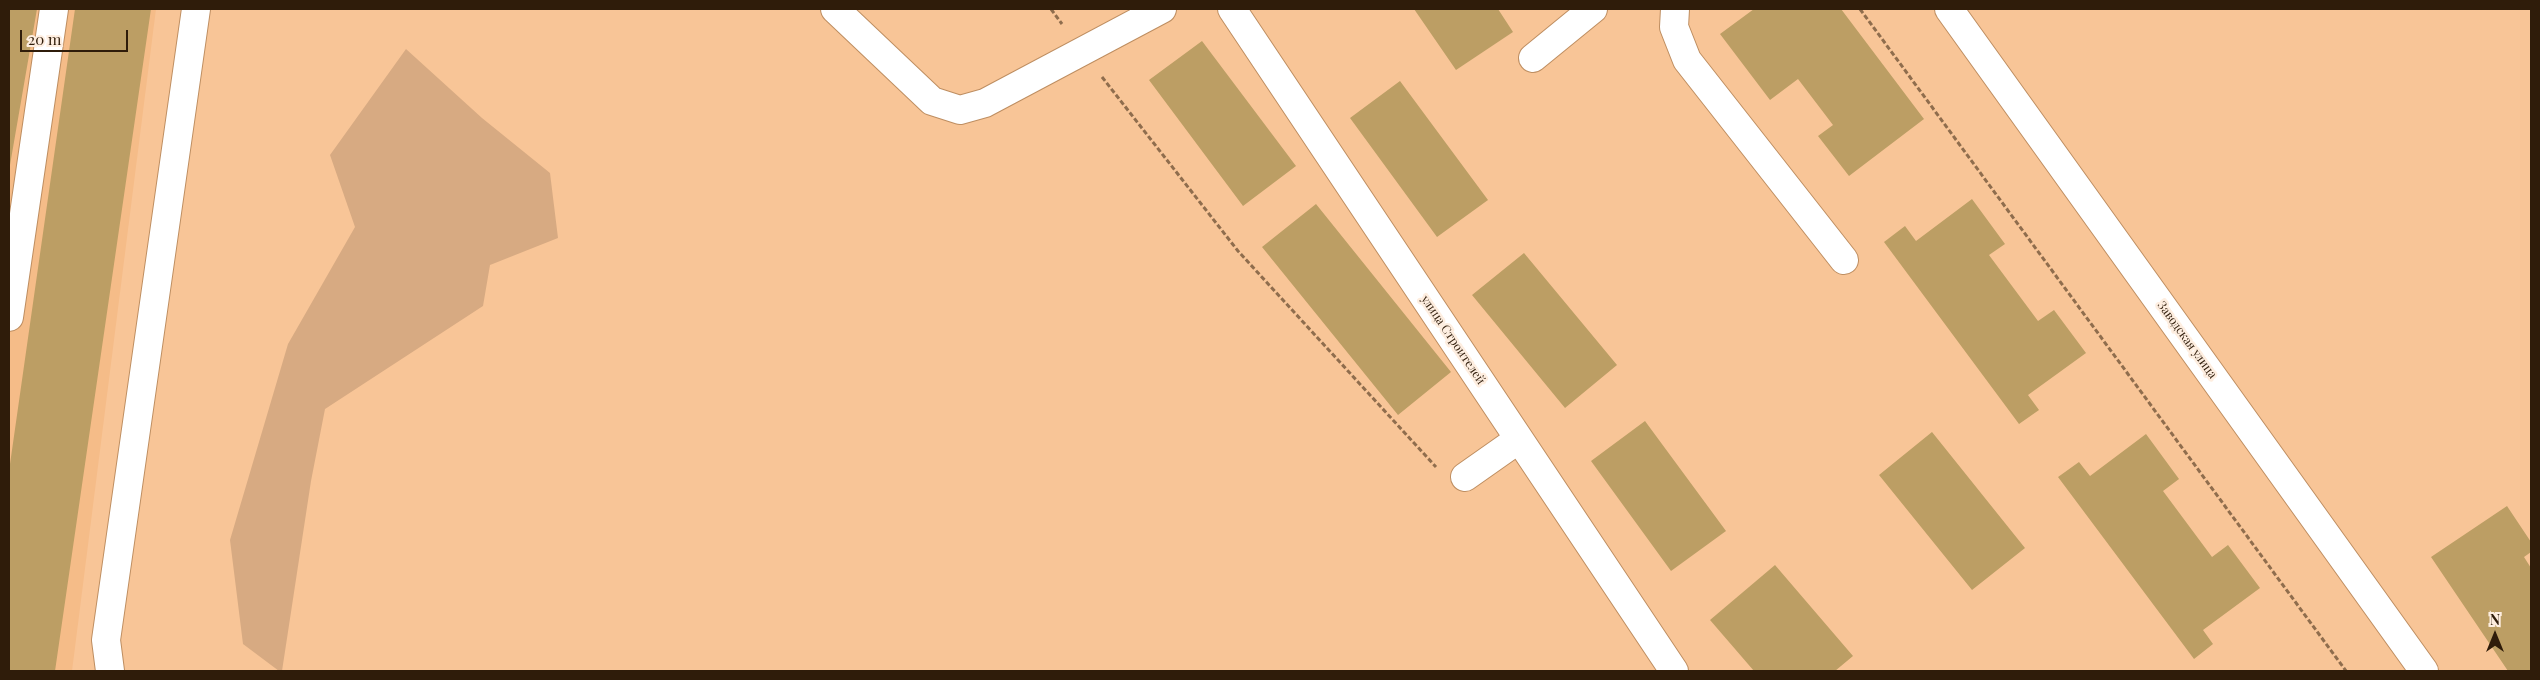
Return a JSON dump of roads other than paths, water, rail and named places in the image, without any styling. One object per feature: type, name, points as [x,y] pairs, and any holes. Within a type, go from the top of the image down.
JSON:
[{"type":"street","points":[[9,317],[54,9]]},
{"type":"street","points":[[110,671],[106,640],[196,9]]},
{"type":"street","points":[[835,9],[932,101],[960,110],[985,103],[1162,9]]},
{"type":"street","name":"улица Строителей","points":[[1232,9],[1674,671]]},
{"type":"street","points":[[1533,58],[1593,9]]},
{"type":"street","points":[[1675,9],[1674,27],[1687,60],[1844,260]]},
{"type":"street","name":"Заводская улица","points":[[1949,9],[2424,671]]},
{"type":"street","points":[[1466,477],[1519,440]]}]
